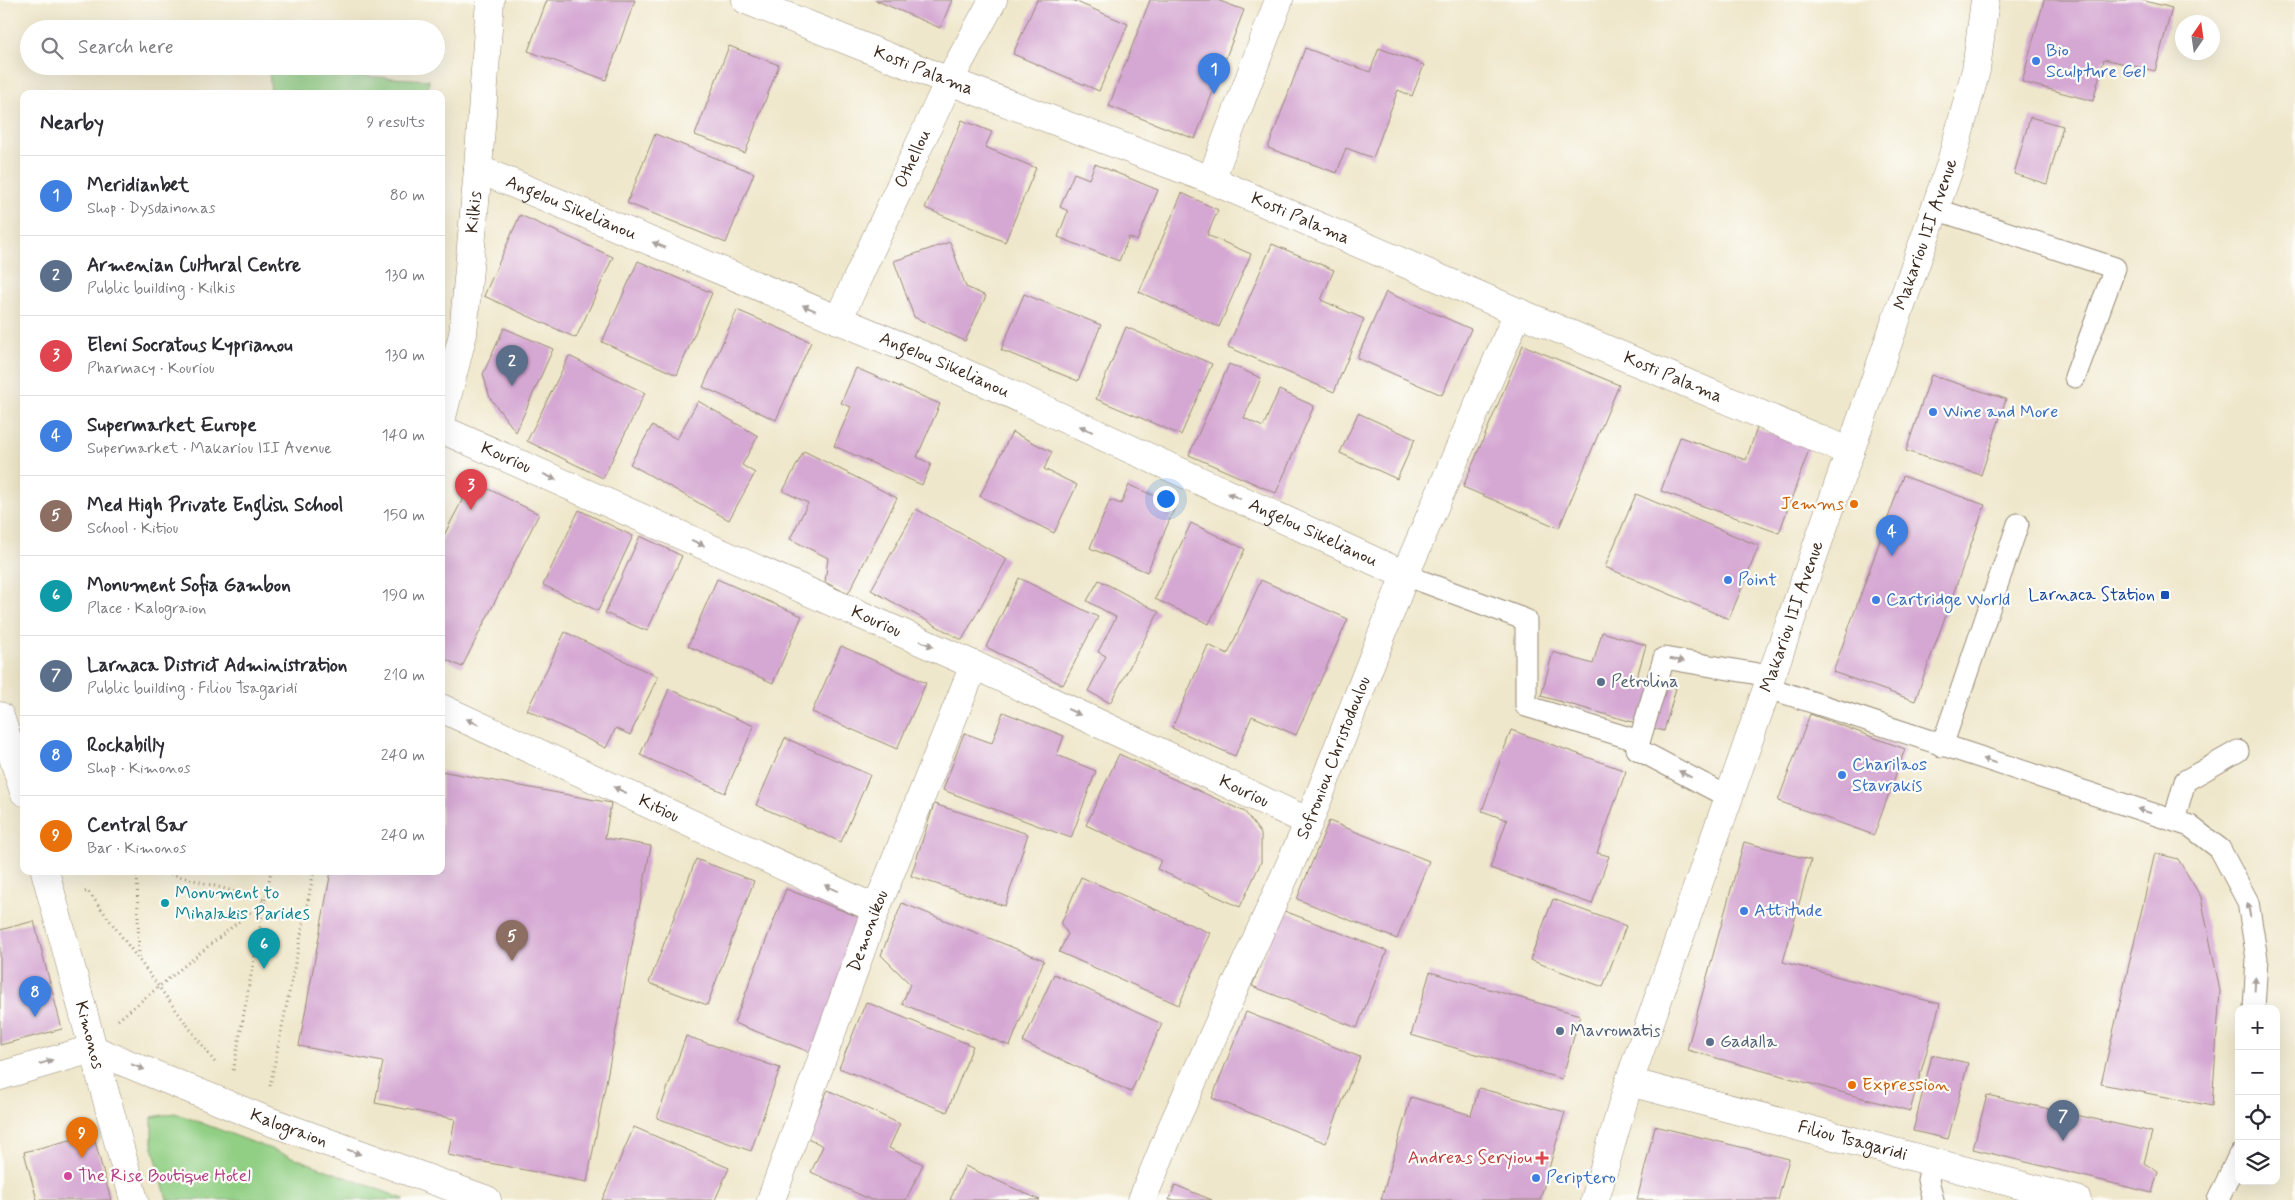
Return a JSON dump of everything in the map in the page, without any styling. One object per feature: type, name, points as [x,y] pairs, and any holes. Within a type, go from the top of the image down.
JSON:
[{"type":"street","name":"Kilkis","points":[[445,406],[464,334],[490,0]]},
{"type":"street","name":"Kosti Palama","points":[[746,0],[949,81],[1211,180],[1850,452]]},
{"type":"street","name":"Othellou","points":[[838,320],[949,81],[993,0]]},
{"type":"street","points":[[1211,180],[1279,0]]},
{"type":"street","name":"Makariou III Avenue","points":[[1595,1200],[1629,1082],[1950,166],[1976,70],[1985,0]]},
{"type":"street","name":"Angelou Sikelianou","points":[[478,169],[956,369],[1405,575]]},
{"type":"street","name":"Sofroniou Christodoulou","points":[[1142,1200],[1169,1134],[1308,822],[1405,575],[1518,312]]},
{"type":"street","name":"Kouriou","points":[[445,431],[974,665],[1308,822]]},
{"type":"street","name":"Demonikou","points":[[771,1200],[876,909],[974,665]]},
{"type":"street","name":"Kitiou","points":[[445,710],[876,909]]},
{"type":"street","points":[[0,716],[20,779]]},
{"type":"street","name":"Kimonos","points":[[47,875],[134,1200]]},
{"type":"street","points":[[0,1076],[92,1048]]},
{"type":"street","name":"Kalograion","points":[[92,1048],[263,1118],[487,1200]]},
{"type":"street","name":"Filiou Tsagaridi","points":[[1629,1082],[2077,1200]]},
{"type":"lane","points":[[1935,209],[2114,268],[2076,377]]},
{"type":"lane","points":[[1942,746],[2018,524]]},
{"type":"lane","points":[[1405,575],[1526,620],[1526,706],[1639,741]]},
{"type":"lane","points":[[1728,797],[1637,749],[1664,658],[1768,682],[1942,746],[2190,826],[2220,849],[2248,902],[2257,958],[2254,1005]]},
{"type":"lane","points":[[2174,820],[2185,781],[2238,751]]},
{"type":"lane","points":[[1932,1162],[1928,1180],[1933,1200]]},
{"type":"lane","points":[[2218,1200],[2235,1164]]},
{"type":"path","points":[[137,875],[139,960]]},
{"type":"path","points":[[175,875],[264,900]]},
{"type":"path","points":[[233,1074],[270,875]]},
{"type":"path","points":[[263,1118],[313,875]]},
{"type":"path","points":[[53,899],[88,891],[220,1069]]},
{"type":"path","points":[[92,1048],[118,1020],[264,900]]},
{"type":"green space","points":[[269,75],[340,75],[429,80],[428,90],[271,90]]},
{"type":"green space","points":[[175,1113],[404,1200],[167,1200],[152,1143],[152,1117]]},
{"type":"building","points":[[547,0],[635,0],[606,80],[528,51]]},
{"type":"building","points":[[875,0],[952,0],[940,28]]},
{"type":"building","points":[[1037,0],[1072,0],[1128,24],[1099,91],[1013,54]]},
{"type":"building","points":[[1150,0],[1217,0],[1244,10],[1195,139],[1109,106]]},
{"type":"building","points":[[2044,0],[2141,0],[2172,8],[2155,71],[2104,59],[2093,101],[2022,82]]},
{"type":"building","points":[[729,46],[779,65],[745,153],[695,135]]},
{"type":"building","points":[[1305,48],[1370,72],[1379,48],[1424,65],[1412,96],[1398,90],[1373,158],[1346,148],[1337,173],[1268,148]]},
{"type":"building","points":[[2030,117],[2063,126],[2047,184],[2014,174]]},
{"type":"building","points":[[962,120],[992,132],[985,147],[1036,168],[1005,242],[925,208]]},
{"type":"building","points":[[655,134],[754,173],[726,243],[627,203]]},
{"type":"building","points":[[1095,164],[1158,190],[1137,241],[1129,237],[1119,261],[1058,237],[1068,211],[1060,207],[1074,173],[1089,179]]},
{"type":"building","points":[[1182,193],[1218,210],[1207,235],[1251,254],[1219,327],[1139,292]]},
{"type":"building","points":[[520,215],[613,257],[576,338],[484,296]]},
{"type":"building","points":[[950,242],[966,287],[986,296],[965,341],[914,317],[894,261]]},
{"type":"building","points":[[1272,244],[1334,270],[1321,300],[1364,319],[1334,392],[1228,347]]},
{"type":"building","points":[[638,261],[712,293],[677,375],[602,342]]},
{"type":"building","points":[[1386,292],[1471,329],[1442,395],[1357,358]]},
{"type":"building","points":[[1024,294],[1101,325],[1078,381],[1001,350]]},
{"type":"building","points":[[737,310],[811,342],[776,420],[703,387]]},
{"type":"building","points":[[1126,327],[1212,364],[1181,435],[1096,399]]},
{"type":"building","points":[[504,328],[553,349],[516,432],[490,398],[483,374]]},
{"type":"building","points":[[1523,345],[1619,385],[1559,528],[1463,487]]},
{"type":"building","points":[[569,356],[645,393],[603,478],[527,441]]},
{"type":"building","points":[[1229,364],[1261,378],[1244,418],[1263,427],[1279,390],[1314,406],[1276,493],[1189,455]]},
{"type":"building","points":[[856,368],[940,404],[917,457],[931,464],[922,485],[834,446],[851,407],[841,403]]},
{"type":"building","points":[[1931,375],[2006,399],[1981,475],[1906,451]]},
{"type":"building","points":[[698,401],[758,436],[742,465],[755,473],[729,520],[630,464],[652,426],[677,439]]},
{"type":"building","points":[[1358,413],[1415,439],[1397,479],[1340,453]]},
{"type":"building","points":[[1757,428],[1810,447],[1779,533],[1661,491],[1680,437],[1746,460]]},
{"type":"building","points":[[1012,432],[1052,452],[1044,469],[1077,485],[1054,533],[980,496]]},
{"type":"building","points":[[804,451],[897,498],[848,594],[825,582],[828,558],[790,539],[808,503],[783,491]]},
{"type":"building","points":[[1903,476],[1985,505],[1915,701],[1833,672]]},
{"type":"building","points":[[472,481],[539,514],[462,667],[445,659],[445,533]]},
{"type":"building","points":[[1129,485],[1176,505],[1147,572],[1090,548],[1110,500],[1121,504]]},
{"type":"building","points":[[1636,494],[1759,546],[1729,619],[1605,567]]},
{"type":"building","points":[[916,509],[1007,559],[962,640],[871,590]]},
{"type":"building","points":[[579,510],[633,536],[598,611],[543,585]]},
{"type":"building","points":[[1191,523],[1245,549],[1209,624],[1155,599]]},
{"type":"building","points":[[640,536],[682,556],[647,631],[605,613]]},
{"type":"building","points":[[1019,578],[1098,617],[1063,685],[986,647]]},
{"type":"building","points":[[717,579],[802,616],[773,683],[688,646]]},
{"type":"building","points":[[1099,580],[1159,612],[1110,703],[1088,691],[1106,656],[1098,652],[1116,617],[1087,601]]},
{"type":"building","points":[[1261,580],[1348,619],[1296,735],[1252,716],[1235,756],[1172,728],[1208,645],[1228,654]]},
{"type":"building","points":[[565,632],[658,677],[630,735],[616,728],[606,748],[527,710]]},
{"type":"building","name":"Petrolina","points":[[1602,632],[1646,645],[1637,677],[1676,688],[1664,731],[1541,696],[1553,652],[1593,664]]},
{"type":"building","points":[[841,646],[926,683],[897,749],[812,712]]},
{"type":"building","points":[[669,689],[754,726],[725,793],[640,755]]},
{"type":"building","points":[[1003,712],[1064,736],[1057,755],[1096,771],[1071,838],[943,790],[964,733],[992,743]]},
{"type":"building","name":"Charilaos Stavrakis","points":[[1810,714],[1905,749],[1874,835],[1778,801]]},
{"type":"building","points":[[1511,730],[1626,771],[1597,853],[1609,856],[1592,904],[1490,868],[1507,820],[1482,811]]},
{"type":"building","points":[[785,738],[870,775],[841,842],[756,805]]},
{"type":"building","points":[[1119,754],[1245,812],[1261,834],[1261,862],[1240,907],[1157,869],[1161,860],[1086,825]]},
{"type":"building","points":[[445,772],[611,803],[605,838],[651,846],[587,1182],[448,1155],[455,1119],[375,1103],[383,1062],[299,1046],[330,875],[445,875]]},
{"type":"building","points":[[934,804],[1028,834],[1005,906],[911,876]]},
{"type":"building","points":[[1329,821],[1429,861],[1397,939],[1297,899]]},
{"type":"building","points":[[1744,842],[1811,860],[1783,962],[1940,1004],[1910,1111],[1687,1050]]},
{"type":"building","points":[[2155,853],[2178,859],[2201,897],[2220,991],[2212,1106],[2101,1084]]},
{"type":"building","points":[[696,859],[754,881],[707,1005],[649,983]]},
{"type":"building","points":[[1081,877],[1210,933],[1179,1005],[1059,952],[1068,934],[1061,924]]},
{"type":"building","points":[[786,889],[867,920],[815,1054],[734,1023]]},
{"type":"building","points":[[1553,899],[1626,926],[1603,987],[1530,960]]},
{"type":"building","points":[[902,903],[1044,960],[1010,1046],[902,1004],[910,984],[881,955]]},
{"type":"building","points":[[1282,910],[1387,951],[1357,1028],[1252,986]]},
{"type":"building","points":[[34,921],[62,1029],[0,1045],[0,930]]},
{"type":"building","points":[[1430,972],[1580,1015],[1562,1079],[1411,1035]]},
{"type":"building","points":[[1054,974],[1162,1024],[1131,1092],[1023,1042]]},
{"type":"building","points":[[866,1002],[973,1046],[947,1112],[839,1068]]},
{"type":"building","points":[[1246,1012],[1360,1057],[1326,1143],[1212,1098]]},
{"type":"building","points":[[686,1036],[780,1068],[751,1151],[657,1118]]},
{"type":"building","points":[[1932,1055],[1968,1063],[1948,1139],[1913,1131]]},
{"type":"building","points":[[1479,1088],[1565,1112],[1540,1200],[1381,1200],[1411,1097],[1471,1115]]},
{"type":"building","points":[[828,1090],[900,1124],[889,1148],[923,1164],[906,1200],[871,1200],[811,1172],[823,1146],[806,1137]]},
{"type":"building","points":[[1987,1095],[2152,1132],[2144,1163],[2158,1172],[2152,1193],[1973,1149]]},
{"type":"building","points":[[1655,1126],[1789,1159],[1778,1200],[1637,1200]]},
{"type":"building","points":[[634,1127],[729,1168],[715,1200],[602,1200]]},
{"type":"building","name":"The Rise Boutique Hotel","points":[[93,1134],[111,1200],[37,1200],[24,1152]]},
{"type":"building","points":[[965,1166],[1040,1200],[950,1200]]},
{"type":"building","points":[[1175,1185],[1212,1200],[1169,1200]]},
{"type":"place","name":"Bio Sculpture Gel","points":[[2036,61]]},
{"type":"place","name":"Meridianbet","points":[[1214,94]]},
{"type":"place","name":"Armenian Cultural Centre","points":[[512,386]]},
{"type":"place","name":"Wine and More","points":[[1933,412]]},
{"type":"place","name":"Jemms","points":[[1854,504]]},
{"type":"place","name":"Eleni Socratous Kyprianou","points":[[471,510]]},
{"type":"place","name":"Supermarket Europe","points":[[1892,556]]},
{"type":"place","name":"Point","points":[[1728,580]]},
{"type":"place","name":"Larnaca Station","points":[[2165,595]]},
{"type":"place","name":"Cartridge World","points":[[1876,600]]},
{"type":"place","name":"Petrolina","points":[[1601,682]]},
{"type":"place","name":"Charilaos Stavrakis","points":[[1842,775]]},
{"type":"place","name":"Monument to Mihalakis Parides","points":[[165,903]]},
{"type":"place","name":"Attitude","points":[[1744,911]]},
{"type":"place","name":"Med High Private English School","points":[[512,961]]},
{"type":"place","name":"Monument Sofia Gambon","points":[[264,969]]},
{"type":"place","name":"Rockabilly","points":[[35,1017]]},
{"type":"place","name":"Mavromatis","points":[[1560,1031]]},
{"type":"place","name":"Gadalla","points":[[1710,1042]]},
{"type":"place","name":"Expression","points":[[1852,1085]]},
{"type":"place","name":"Larnaca District Administration","points":[[2063,1141]]},
{"type":"place","name":"Central Bar","points":[[82,1158]]},
{"type":"place","name":"Andreas Seryiou","points":[[1542,1158]]},
{"type":"place","name":"The Rise Boutique Hotel","points":[[68,1176]]},
{"type":"place","name":"Periptero","points":[[1536,1178]]}]
